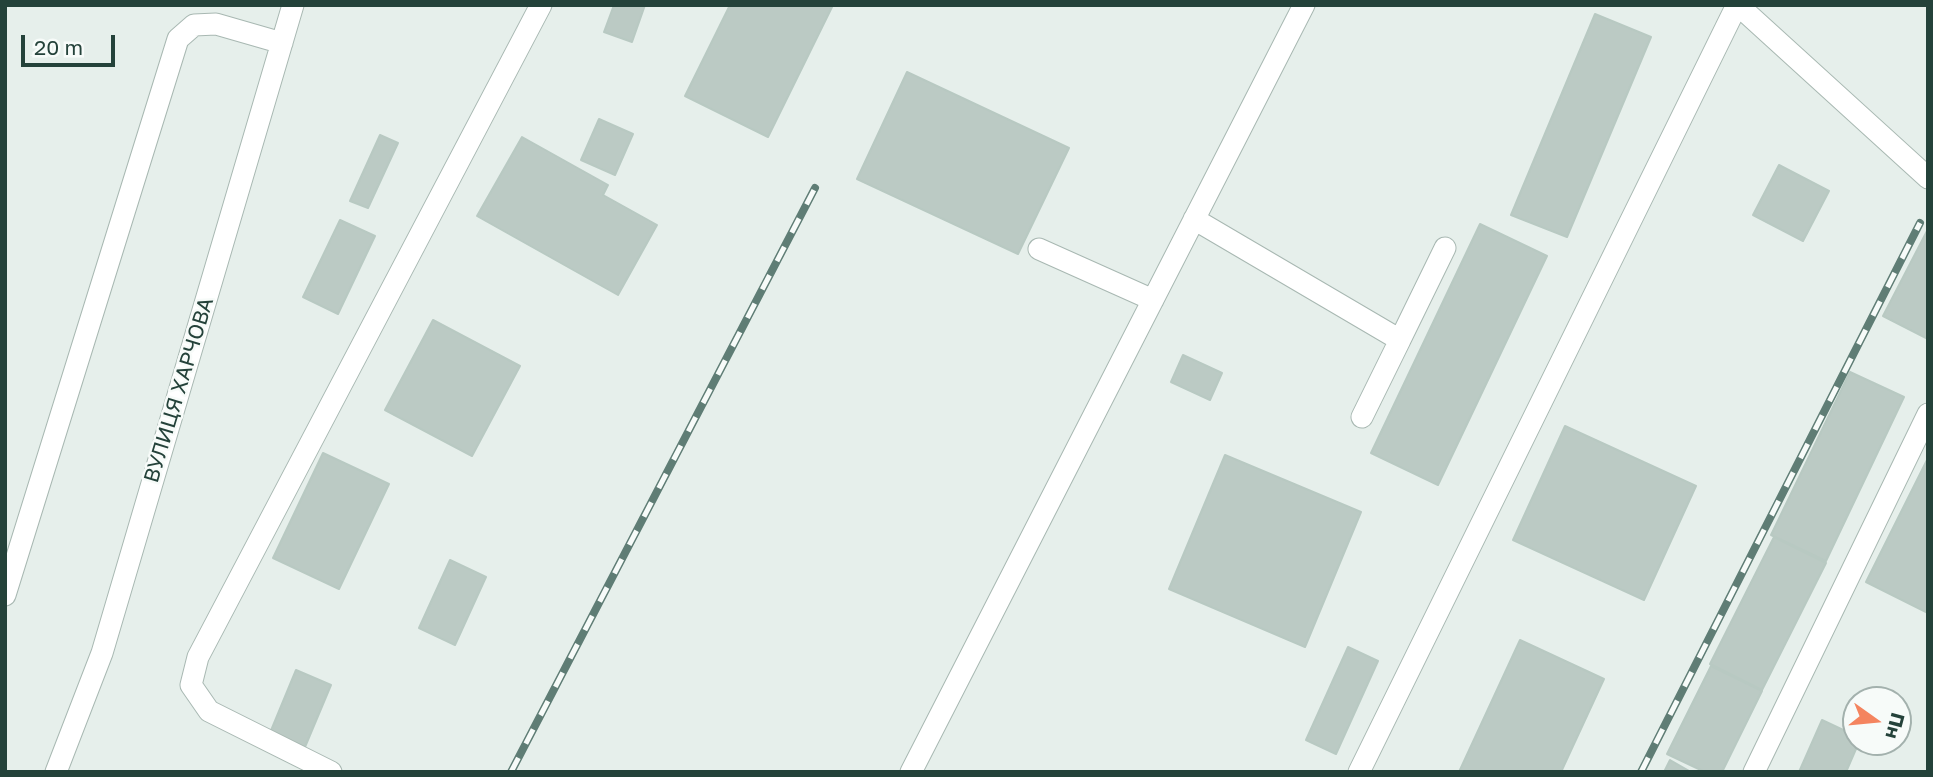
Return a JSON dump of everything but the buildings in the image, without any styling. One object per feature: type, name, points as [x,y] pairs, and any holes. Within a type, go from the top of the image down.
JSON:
[{"type":"street","name":"ВУЛИЦЯ ХАРЧОВА","points":[[56,772],[102,653],[293,5]]},
{"type":"street","points":[[331,772],[209,710],[191,685],[198,657],[541,5]]},
{"type":"street","points":[[911,772],[1304,5]]},
{"type":"street","points":[[1359,772],[1738,6],[1928,178]]},
{"type":"street","points":[[5,595],[178,39],[194,25],[216,24],[282,43]]},
{"type":"street","points":[[1194,219],[1400,340]]},
{"type":"street","points":[[1362,417],[1445,248]]},
{"type":"street","points":[[1040,249],[1153,300]]},
{"type":"street","points":[[1754,772],[1928,414]]},
{"type":"railway","points":[[511,772],[815,188]]},
{"type":"railway","points":[[1641,772],[1920,223]]}]
